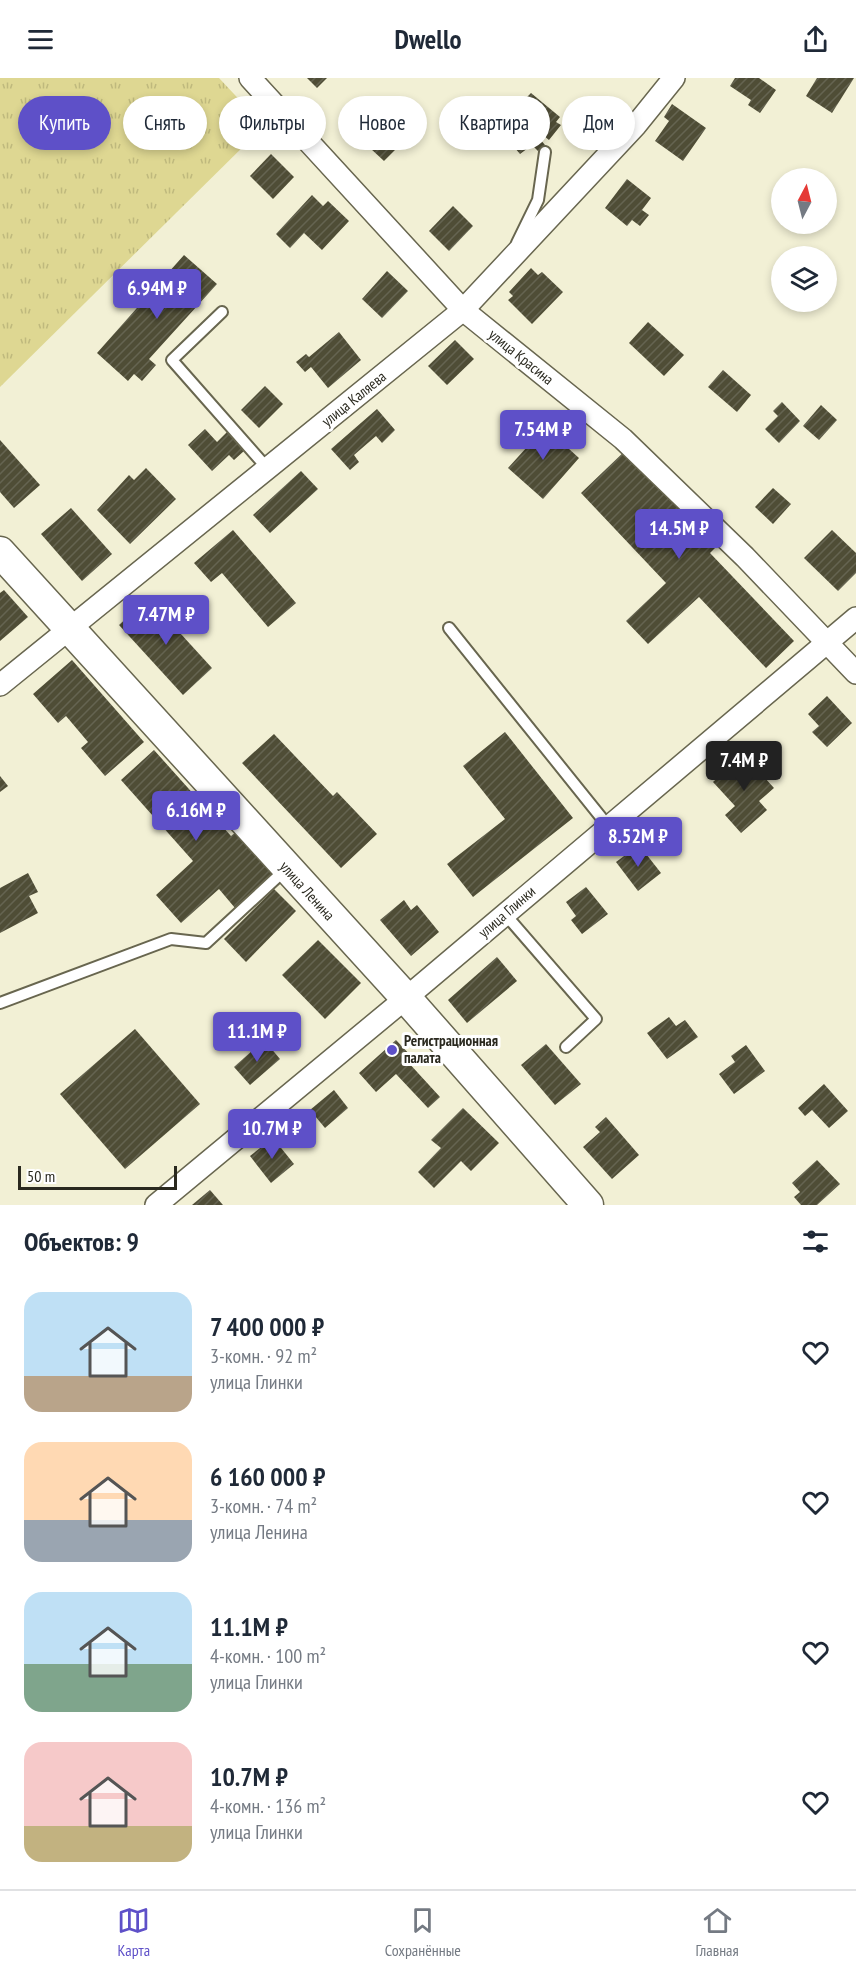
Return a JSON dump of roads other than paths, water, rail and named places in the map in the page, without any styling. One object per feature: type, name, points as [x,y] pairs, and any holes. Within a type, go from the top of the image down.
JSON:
[{"type":"main road","name":"улица Ленина","points":[[0,552],[406,998],[588,1205]]},
{"type":"street","name":"улица Красина","points":[[250,78],[463,310],[623,439],[745,557],[856,673]]},
{"type":"street","name":"улица Каляева","points":[[2,681],[72,629],[463,310],[636,125],[674,78]]},
{"type":"street","name":"улица Глинки","points":[[156,1205],[406,998],[608,825],[829,643],[856,618]]},
{"type":"lane","points":[[508,262],[538,200],[545,152]]},
{"type":"lane","points":[[222,312],[172,360],[268,469]]},
{"type":"lane","points":[[449,628],[608,825]]},
{"type":"lane","points":[[0,1003],[171,939],[206,943],[286,868]]},
{"type":"lane","points":[[505,914],[596,1019],[566,1047]]},
{"type":"place","name":"Регистрационная палата","points":[[392,1050]]}]
